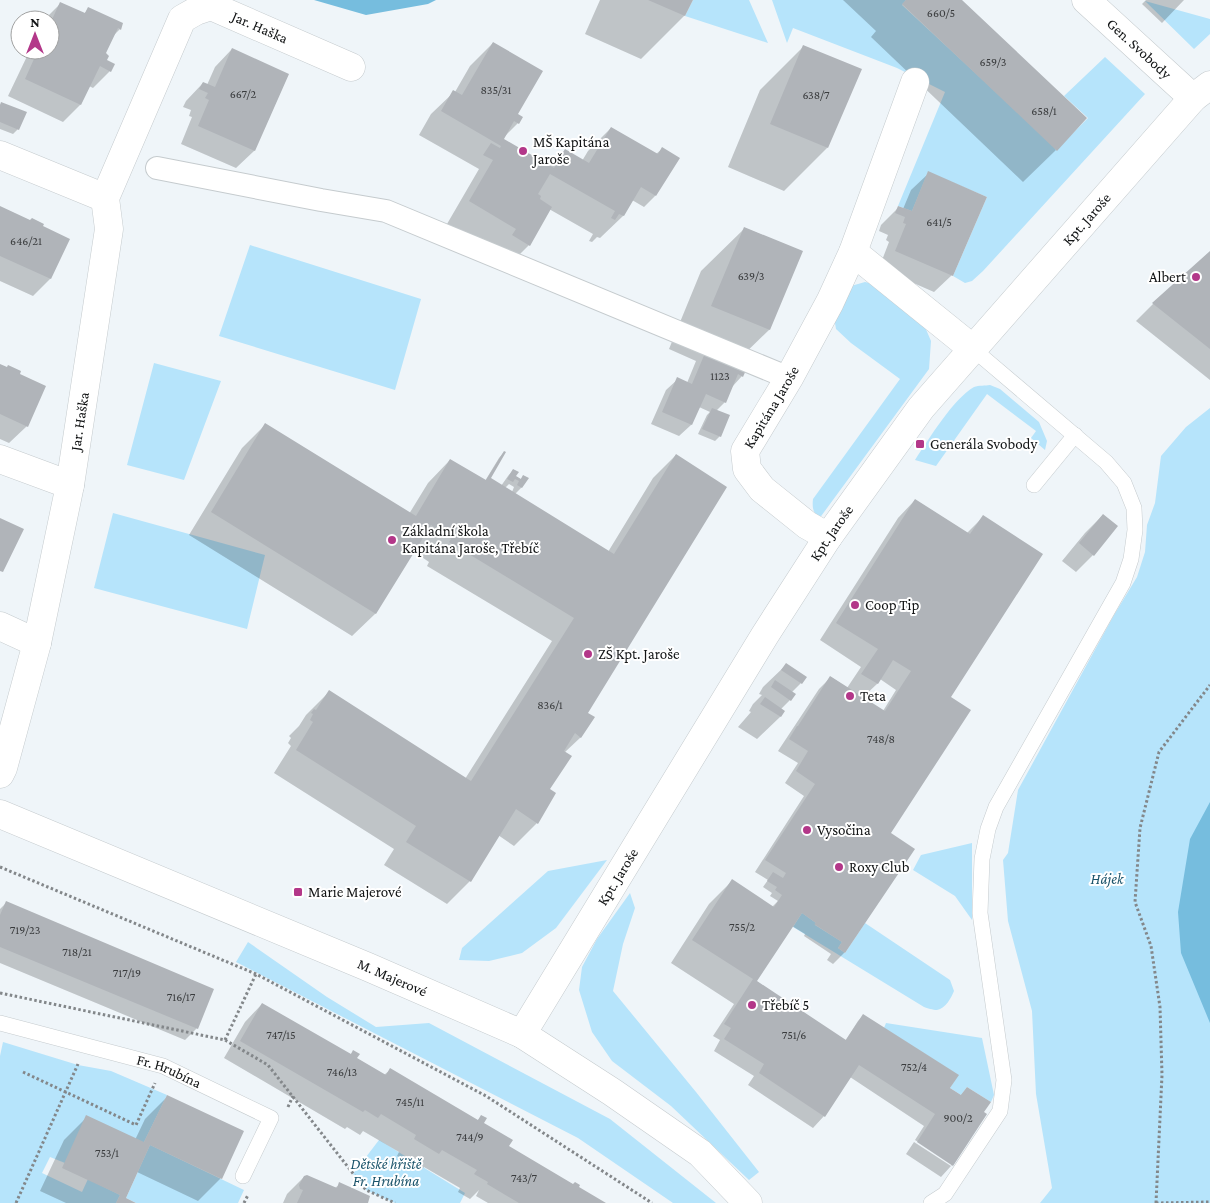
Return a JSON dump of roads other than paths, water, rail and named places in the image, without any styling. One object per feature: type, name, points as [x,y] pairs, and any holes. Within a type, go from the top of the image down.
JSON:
[{"type":"street","name":"Gen. Svobody","points":[[1086,0],[1202,92]]},
{"type":"street","name":"Jar. Haška","points":[[0,774],[37,644],[70,485],[109,229],[105,198],[182,19],[196,11],[211,6],[351,67]]},
{"type":"street","name":"Kapitána Jaroše","points":[[828,537],[807,525],[762,489],[748,469],[745,451],[789,378],[830,302],[853,252],[915,82]]},
{"type":"street","name":"Kpt. Jaroše","points":[[522,1034],[765,635],[828,537],[921,408],[1202,92]]},
{"type":"street","points":[[0,155],[105,198]]},
{"type":"street","points":[[156,168],[386,211],[789,378]]},
{"type":"street","points":[[853,252],[973,349]]},
{"type":"street","points":[[0,459],[70,485]]},
{"type":"street","points":[[0,626],[37,644]]},
{"type":"street","name":"M. Majerové","points":[[0,814],[368,967],[522,1034],[612,1092],[700,1153],[748,1203]]},
{"type":"lane","points":[[931,1203],[944,1194],[1000,1111],[1004,1080],[980,913],[982,859],[988,829],[996,807],[1123,582],[1131,559],[1135,530],[1134,508],[1124,483],[1106,462],[973,349]]},
{"type":"lane","points":[[1034,485],[1075,435]]},
{"type":"lane","name":"Fr. Hrubína","points":[[0,1023],[162,1066],[271,1118],[243,1176]]},
{"type":"place","name":"MŠ Kapitána Jaroše","points":[[523,151]]},
{"type":"place","name":"Albert","points":[[1196,277]]},
{"type":"place","name":"Generála Svobody","points":[[920,444]]},
{"type":"place","name":"Základní škola Kapitána Jaroše, Třebíč","points":[[392,540]]},
{"type":"place","name":"Coop Tip","points":[[855,605]]},
{"type":"place","name":"ZŠ Kpt. Jaroše","points":[[588,654]]},
{"type":"place","name":"Teta","points":[[850,696]]},
{"type":"place","name":"Vysočina","points":[[807,830]]},
{"type":"place","name":"Roxy Club","points":[[839,867]]},
{"type":"place","name":"Marie Majerové","points":[[298,892]]},
{"type":"place","name":"Třebíč 5","points":[[752,1005]]},
{"type":"park label","name":"Hájek","points":[[1107,879]]},
{"type":"park label","name":"Dětské hřiště Fr. Hrubína","points":[[386,1172]]}]
